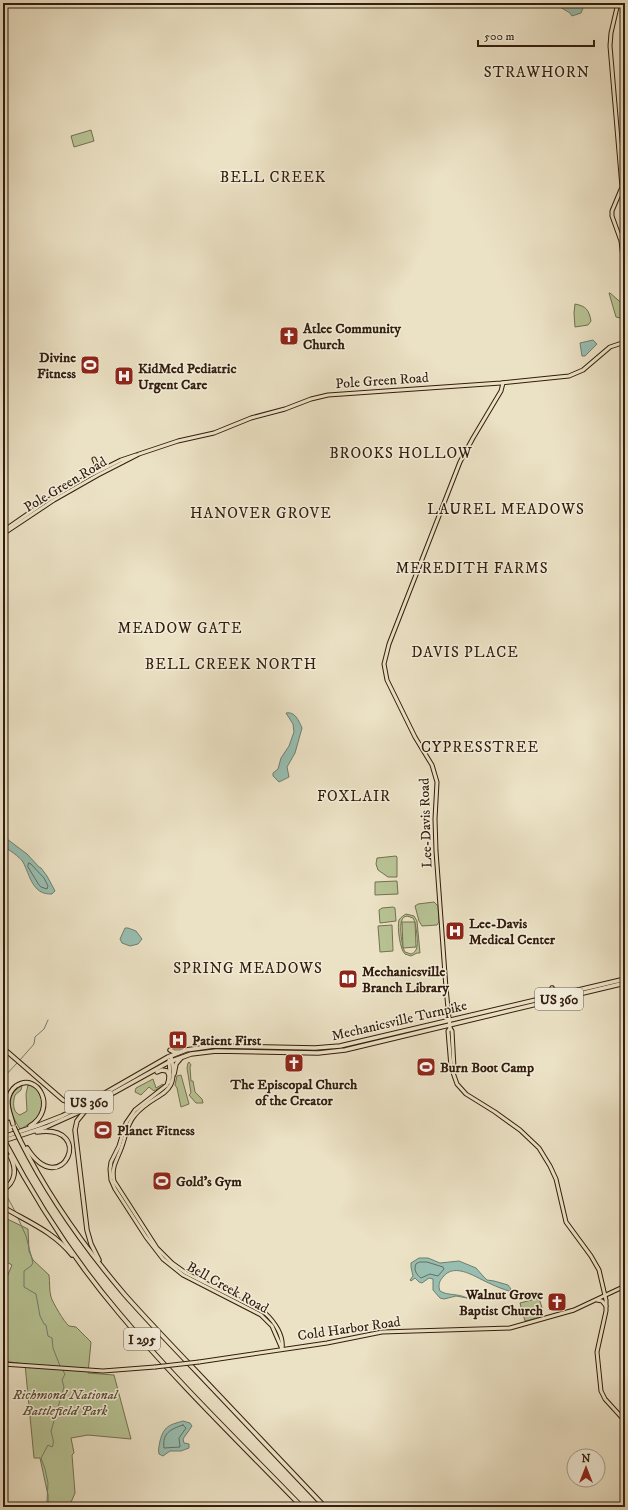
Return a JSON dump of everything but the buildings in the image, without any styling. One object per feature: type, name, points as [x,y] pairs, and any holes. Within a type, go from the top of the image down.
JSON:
[{"type":"highway","name":"Mechanicsville Turnpike","points":[[14,1136],[62,1116],[170,1057],[184,1051],[214,1046],[300,1048],[337,1047],[450,1024],[545,998],[625,979]]},
{"type":"highway","name":"Mechanicsville Turnpike","points":[[4,1139],[60,1121],[182,1057],[205,1052],[334,1052],[625,983]]},
{"type":"highway","points":[[545,998],[551,994],[552,988]]},
{"type":"highway","points":[[3,1048],[63,1100],[72,1104],[79,1105],[85,1103],[115,1088]]},
{"type":"highway","points":[[170,1050],[174,1052],[184,1051]]},
{"type":"highway","points":[[174,1074],[176,1064],[182,1057]]},
{"type":"highway","points":[[146,1075],[164,1070],[168,1074],[169,1082]]},
{"type":"highway","points":[[13,1126],[8,1102],[11,1092],[21,1084],[36,1086],[42,1093],[44,1100],[42,1115],[33,1125],[14,1136]]},
{"type":"highway","points":[[108,1097],[81,1114],[77,1121],[75,1130],[88,1238],[96,1255],[113,1280]]},
{"type":"highway","name":"I 295","points":[[3,1105],[39,1173],[64,1215],[113,1280],[148,1320],[325,1507]]},
{"type":"highway","points":[[14,1136],[39,1132],[56,1133],[67,1141],[70,1152],[64,1163],[58,1167],[50,1167],[37,1161],[22,1142]]},
{"type":"highway","points":[[3,1190],[8,1187],[13,1180],[14,1171],[4,1139]]},
{"type":"highway","name":"I 295","points":[[8,1149],[48,1215],[85,1269],[118,1313],[302,1507]]},
{"type":"highway","points":[[3,1207],[54,1237],[85,1269]]},
{"type":"main road","points":[[618,3],[610,46],[622,187],[612,211],[612,216],[621,241],[625,274]]},
{"type":"main road","name":"Pole Green Road","points":[[3,531],[51,498],[97,471],[121,460],[182,440],[214,433],[251,418],[285,409],[320,396],[573,375],[586,368],[606,350],[625,342]]},
{"type":"main road","name":"Lee-Davis Road","points":[[452,1069],[454,1068],[454,1056],[436,851],[435,819],[438,791],[437,779],[432,765],[392,694],[384,664],[386,650],[463,456],[500,393],[503,382]]},
{"type":"main road","name":"Pole Green Road","points":[[3,534],[54,500],[139,454]]},
{"type":"main road","points":[[94,459],[98,466],[101,467],[121,460]]},
{"type":"main road","name":"Lee-Davis Road","points":[[450,1024],[448,1031],[452,1069],[457,1084],[466,1094],[520,1130],[539,1148],[554,1174],[566,1222],[595,1261],[606,1295]]},
{"type":"main road","points":[[450,1046],[454,1056]]},
{"type":"main road","points":[[170,1057],[174,1074]]},
{"type":"main road","points":[[169,1082],[171,1062]]},
{"type":"main road","name":"Bell Creek Road","points":[[174,1074],[173,1082],[169,1088],[137,1113],[129,1124],[122,1147],[114,1163],[114,1181],[152,1241],[167,1259],[186,1273],[265,1313],[277,1328],[283,1345],[282,1349]]},
{"type":"main road","name":"Bell Creek Road","points":[[169,1082],[164,1088],[135,1110],[124,1127],[119,1146],[110,1166],[110,1177],[113,1185],[154,1248],[166,1261],[183,1275],[261,1315],[272,1326],[282,1349]]},
{"type":"main road","name":"Cold Harbor Road","points":[[3,1364],[71,1369],[117,1370],[199,1362],[344,1340],[382,1332],[510,1328],[568,1312],[625,1286]]},
{"type":"main road","points":[[606,1295],[606,1306],[597,1352],[601,1388],[605,1399],[625,1421]]},
{"type":"main road","points":[[595,1300],[603,1301],[606,1306]]},
{"type":"green space","points":[[91,130],[94,141],[74,147],[71,136]]},
{"type":"green space","points":[[609,293],[625,306],[625,319],[616,317]]},
{"type":"green space","points":[[575,304],[584,307],[588,311],[591,321],[588,325],[575,327]]},
{"type":"green space","points":[[396,856],[397,877],[388,877],[378,870],[376,864],[377,858]]},
{"type":"green space","points":[[397,881],[398,894],[375,895],[375,882]]},
{"type":"green space","points":[[434,902],[438,906],[439,922],[437,925],[422,926],[415,906],[418,904]]},
{"type":"green space","points":[[382,908],[395,908],[396,921],[380,923],[379,910]]},
{"type":"green space","points":[[406,914],[414,916],[417,921],[420,953],[411,956],[403,952],[399,938],[399,920]],"holes":[[[407,916],[413,918],[416,929],[417,947],[411,954],[405,952],[404,950],[401,936],[401,923],[404,917]]]},
{"type":"green space","points":[[402,922],[415,922],[416,947],[403,948]]},
{"type":"green space","points":[[392,925],[393,951],[380,952],[378,926]]},
{"type":"green space","points":[[189,1062],[191,1065],[191,1081],[193,1081],[195,1092],[202,1099],[203,1103],[196,1103],[189,1095],[191,1093],[187,1068]]},
{"type":"green space","points":[[181,1075],[189,1104],[181,1107],[175,1085],[177,1076]]},
{"type":"green space","points":[[153,1079],[156,1088],[163,1084],[164,1085],[154,1091],[149,1087],[141,1095],[135,1092],[136,1088]]},
{"type":"green space","points":[[28,1085],[37,1089],[41,1097],[42,1107],[38,1118],[20,1129],[10,1106],[12,1094],[22,1086],[21,1090],[15,1095],[14,1101],[14,1109],[17,1114],[20,1115],[27,1111],[26,1094]]},
{"type":"green space","name":"Richmond National Battlefield Park","points":[[3,1217],[28,1229],[29,1251],[33,1260],[49,1275],[50,1294],[56,1308],[69,1326],[76,1327],[91,1342],[88,1373],[114,1375],[131,1439],[88,1435],[71,1438],[74,1453],[72,1455],[75,1493],[69,1507],[49,1507],[48,1504],[48,1495],[40,1458],[34,1458],[25,1364],[3,1361],[3,1287],[12,1265],[3,1260]]},
{"type":"green space","points":[[539,1298],[543,1311],[540,1312],[541,1317],[525,1321],[520,1303]]},
{"type":"water","points":[[560,3],[585,3],[581,13],[572,16],[560,7]]},
{"type":"water","points":[[593,340],[597,344],[585,356],[582,356],[580,343]]},
{"type":"water","points":[[286,713],[294,715],[302,728],[295,753],[287,767],[289,777],[279,782],[273,776],[273,773],[278,769],[281,758],[289,746],[294,732],[293,724]]},
{"type":"water","points":[[3,836],[27,854],[41,868],[55,891],[52,894],[45,893],[36,888],[23,862],[14,853],[3,846]]},
{"type":"water","points":[[125,928],[136,931],[142,939],[138,944],[130,946],[122,943],[120,939]]},
{"type":"water","points":[[419,1258],[428,1258],[440,1263],[459,1261],[476,1268],[487,1280],[508,1285],[511,1289],[509,1291],[473,1275],[460,1271],[454,1271],[448,1273],[442,1279],[439,1284],[440,1291],[446,1294],[467,1298],[456,1296],[444,1299],[440,1298],[433,1290],[433,1279],[429,1278],[422,1283],[415,1278],[411,1281],[410,1280],[413,1276],[411,1263]]},
{"type":"water","points":[[183,1421],[190,1423],[192,1426],[183,1439],[184,1443],[189,1444],[189,1448],[181,1451],[170,1451],[163,1456],[159,1454],[160,1441],[165,1429],[171,1425]]},
{"type":"waterway","points":[[20,1060],[34,1044],[35,1037],[44,1029],[48,1020]]},
{"type":"waterway","points":[[3,1078],[18,1062]]},
{"type":"waterway","points":[[4,1191],[16,1213]]},
{"type":"waterway","points":[[18,1218],[26,1236],[33,1263],[24,1271],[24,1287],[36,1294],[40,1316],[46,1325],[48,1336],[52,1338],[53,1348],[60,1366]]},
{"type":"waterway","points":[[49,1507],[50,1506],[47,1502],[48,1483],[41,1458],[48,1445],[52,1447],[53,1445],[51,1431],[64,1387],[62,1380],[65,1374],[62,1369]]},
{"type":"place","name":"Atlee Community Church","points":[[289,336]]},
{"type":"place","name":"Divine Fitness","points":[[90,365]]},
{"type":"place","name":"KidMed Pediatric Urgent Care","points":[[124,376]]},
{"type":"place","name":"Lee-Davis Medical Center","points":[[455,931]]},
{"type":"place","name":"Mechanicsville Branch Library","points":[[348,979]]},
{"type":"place","name":"Patient First","points":[[178,1040]]},
{"type":"place","name":"The Episcopal Church of the Creator","points":[[294,1063]]},
{"type":"place","name":"Burn Boot Camp","points":[[426,1067]]},
{"type":"place","name":"Planet Fitness","points":[[103,1130]]},
{"type":"place","name":"Gold's Gym","points":[[162,1181]]},
{"type":"place","name":"Walnut Grove Baptist Church","points":[[557,1302]]},
{"type":"district","name":"STRAWHORN","points":[[537,72]]},
{"type":"district","name":"BELL CREEK","points":[[273,177]]},
{"type":"district","name":"BROOKS HOLLOW","points":[[401,453]]},
{"type":"district","name":"LAUREL MEADOWS","points":[[506,509]]},
{"type":"district","name":"HANOVER GROVE","points":[[261,513]]},
{"type":"district","name":"MEREDITH FARMS","points":[[472,568]]},
{"type":"district","name":"MEADOW GATE","points":[[180,628]]},
{"type":"district","name":"DAVIS PLACE","points":[[465,652]]},
{"type":"district","name":"BELL CREEK NORTH","points":[[231,664]]},
{"type":"district","name":"CYPRESSTREE","points":[[480,747]]},
{"type":"district","name":"FOXLAIR","points":[[354,796]]},
{"type":"district","name":"SPRING MEADOWS","points":[[248,968]]}]
